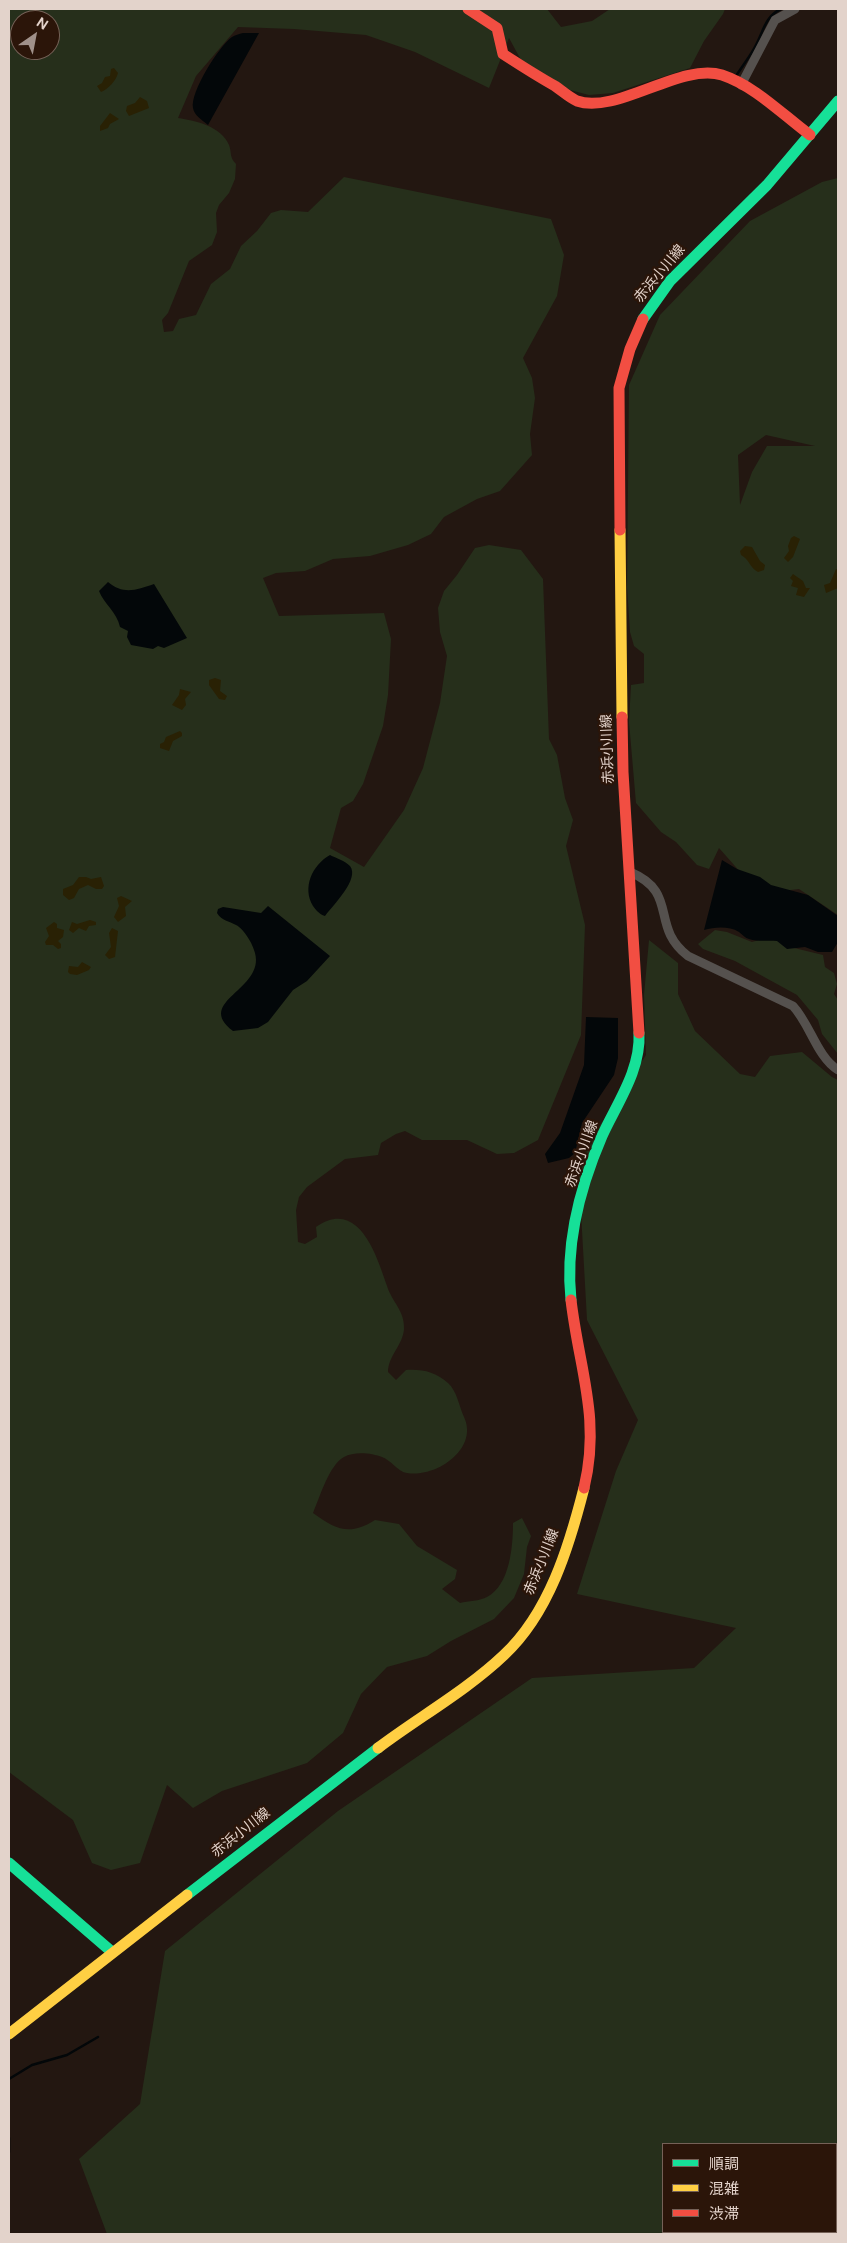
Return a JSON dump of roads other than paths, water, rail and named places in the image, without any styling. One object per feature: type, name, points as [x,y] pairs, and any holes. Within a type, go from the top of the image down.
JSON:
[{"type":"main road","points":[[468,9],[497,28],[503,54],[578,101],[590,104],[609,102],[696,74],[720,75],[741,85],[810,135]]},
{"type":"main road","name":"赤浜小川線","points":[[9,2034],[336,1779],[491,1667],[517,1642],[542,1603],[567,1543],[588,1468],[592,1440],[590,1401],[575,1333],[569,1290],[575,1221],[601,1136],[628,1084],[640,1046],[623,772],[618,442],[619,388],[626,360],[645,314],[657,297],[690,260],[766,185],[837,104]]},
{"type":"main road","points":[[9,1864],[112,1952]]},
{"type":"street","points":[[741,85],[775,20],[795,9]]},
{"type":"street","points":[[630,872],[653,886],[659,895],[666,928],[671,940],[678,948],[688,956],[793,1006],[800,1013],[826,1059],[838,1070]]},
{"type":"waterway","points":[[736,76],[753,51],[769,19],[781,9]]},
{"type":"waterway","points":[[9,2079],[32,2065],[67,2055],[98,2037]]},
{"type":"waterway","points":[[9,2138],[9,2152]]}]
